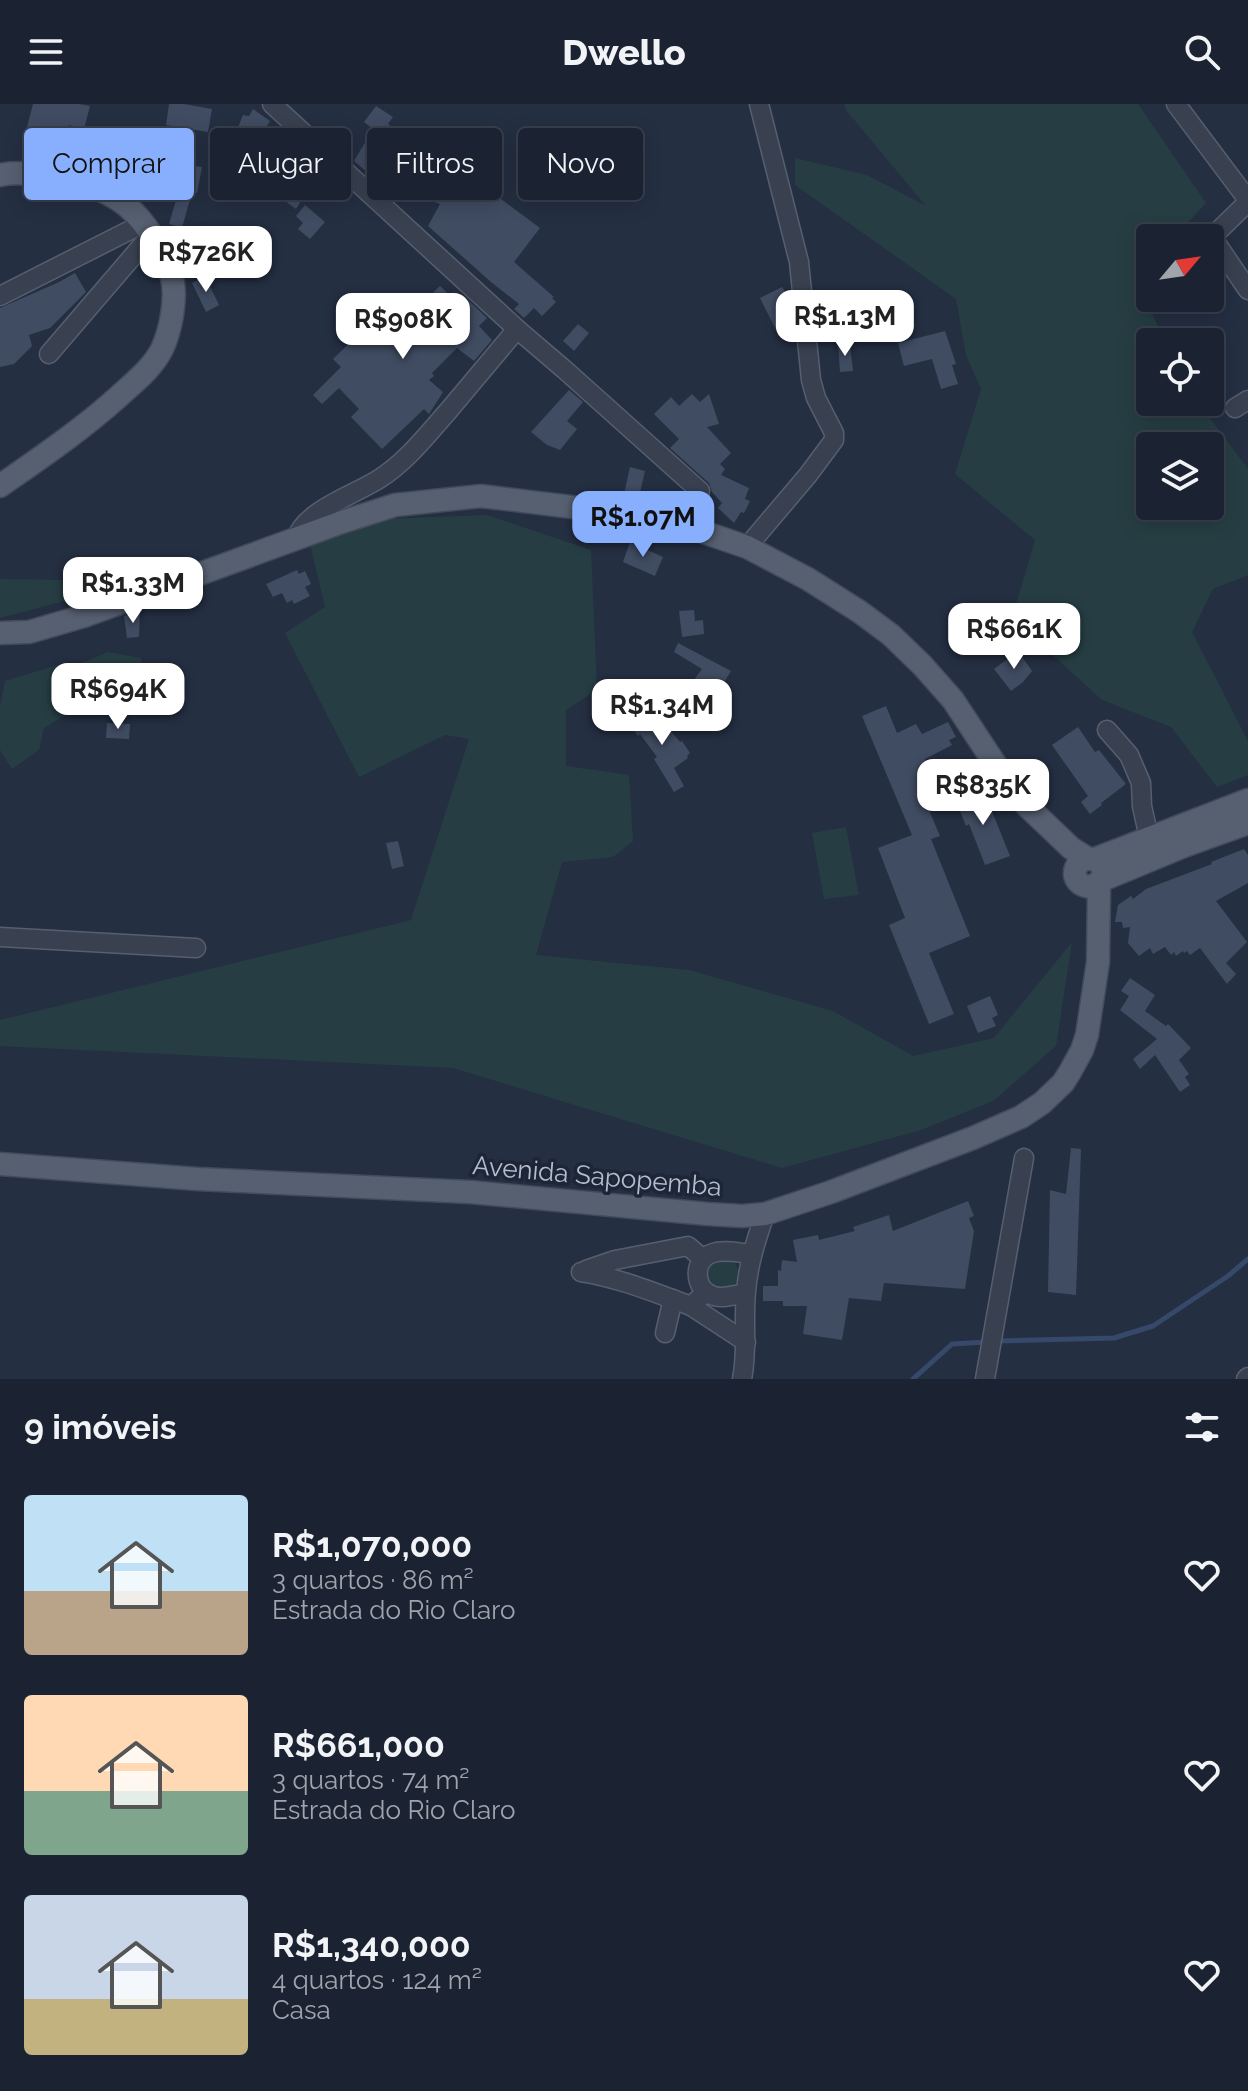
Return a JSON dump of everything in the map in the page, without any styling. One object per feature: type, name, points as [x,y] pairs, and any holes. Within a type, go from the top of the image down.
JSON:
[{"type":"main road","points":[[0,175],[47,174],[85,183],[119,200],[147,229],[173,279],[172,318],[161,349],[144,374],[94,418],[0,486]]},
{"type":"main road","points":[[0,633],[29,632],[84,616],[395,505],[481,496],[662,518],[747,547],[808,579],[891,635],[953,700],[1005,779],[1048,828],[1071,848],[1089,873]]},
{"type":"main road","points":[[1089,873],[1149,838],[1248,800]]},
{"type":"main road","points":[[1089,873],[1184,846],[1248,823]]},
{"type":"main road","name":"Avenida Sapopemba","points":[[0,1164],[213,1180],[470,1192],[708,1214],[765,1214],[831,1192],[1021,1117],[1063,1083],[1082,1050],[1094,993],[1087,918],[1089,873]]},
{"type":"street","points":[[272,104],[517,329],[700,491]]},
{"type":"street","points":[[747,547],[834,440],[834,433],[816,398],[811,380],[799,262],[759,104]]},
{"type":"street","points":[[1176,104],[1248,201],[1212,237],[1248,290]]},
{"type":"street","points":[[0,296],[147,229]]},
{"type":"street","points":[[49,354],[147,229]]},
{"type":"street","points":[[296,539],[309,519],[379,479],[416,448],[517,329]]},
{"type":"street","points":[[1107,730],[1129,755],[1141,783],[1149,838]]},
{"type":"street","points":[[0,937],[196,948]]},
{"type":"street","points":[[985,1379],[1024,1158]]},
{"type":"street","points":[[742,1379],[746,1342],[745,1293],[751,1254],[765,1214]]},
{"type":"street","points":[[703,1259],[688,1246],[615,1260],[581,1272],[607,1276],[652,1290],[682,1303],[746,1342]]},
{"type":"street","points":[[745,1293],[717,1297],[706,1292],[697,1272],[703,1259],[717,1252],[751,1254]]},
{"type":"street","points":[[665,1333],[682,1303],[706,1292]]},
{"type":"green space","points":[[844,104],[1138,104],[1206,203],[1187,224],[1136,224],[1136,312],[1151,312],[1159,328],[1136,328],[1136,416],[1208,416],[1220,432],[1136,432],[1136,520],[1224,520],[1224,437],[1248,469],[1248,575],[1213,589],[1192,632],[1248,741],[1248,775],[1217,787],[1171,727],[1102,700],[1012,618],[1035,540],[955,474],[981,389],[966,355],[956,299],[795,185],[795,158],[867,175],[926,206]]},
{"type":"green space","points":[[487,515],[591,550],[597,690],[566,710],[566,766],[629,775],[633,841],[613,857],[562,862],[536,955],[689,970],[833,1011],[913,1056],[994,1038],[1072,942],[1056,1046],[993,1101],[921,1130],[782,1168],[453,1068],[0,1046],[0,1020],[411,920],[469,739],[445,735],[359,777],[285,633],[325,607],[310,544],[382,519]]},
{"type":"green space","points":[[0,579],[68,580],[80,597],[0,618]]},
{"type":"green space","points":[[108,652],[141,658],[141,708],[65,715],[44,728],[39,750],[12,769],[0,750],[0,707],[5,681],[64,663],[79,664]]},
{"type":"green space","points":[[846,827],[859,895],[824,899],[812,833]]},
{"type":"green space","points":[[730,1258],[738,1269],[734,1285],[731,1289],[708,1288],[704,1266],[707,1261]]},
{"type":"building","points":[[33,104],[90,106],[84,128],[69,125],[68,128],[27,128]]},
{"type":"building","points":[[169,104],[212,109],[208,132],[166,125]]},
{"type":"building","points":[[376,106],[393,117],[388,124],[393,128],[372,128],[364,122]]},
{"type":"building","points":[[253,109],[270,121],[266,128],[238,128],[243,115],[249,116]]},
{"type":"building","points":[[367,139],[367,172],[354,161]]},
{"type":"building","points":[[194,166],[202,167],[197,193],[194,192]]},
{"type":"building","points":[[176,200],[190,200],[182,228],[169,224]]},
{"type":"building","points":[[284,200],[302,200],[296,209]]},
{"type":"building","points":[[430,200],[502,200],[540,228],[514,262],[556,302],[542,316],[534,308],[524,318],[514,309],[519,304],[428,226],[440,204]]},
{"type":"building","points":[[305,205],[325,222],[310,239],[298,229],[303,223],[296,216]]},
{"type":"building","points":[[75,273],[86,292],[50,328],[29,335],[32,346],[14,364],[0,367],[0,308]]},
{"type":"building","points":[[205,276],[219,305],[206,312],[192,283]]},
{"type":"building","points":[[440,286],[462,307],[468,300],[487,318],[479,326],[492,340],[474,361],[457,348],[429,380],[443,392],[429,414],[424,409],[382,449],[351,417],[359,409],[339,388],[322,404],[313,395],[341,367],[333,359],[400,294],[416,309]]},
{"type":"building","points":[[782,287],[790,296],[793,321],[776,330],[760,298]]},
{"type":"building","points":[[578,324],[589,333],[574,351],[563,341]]},
{"type":"building","points":[[945,331],[956,364],[952,365],[958,384],[941,389],[932,359],[904,366],[898,343]]},
{"type":"building","points":[[850,344],[853,371],[840,372],[838,345]]},
{"type":"building","points":[[569,390],[583,402],[567,421],[577,429],[560,450],[547,445],[531,432]]},
{"type":"building","points":[[692,394],[700,402],[709,394],[719,424],[707,427],[731,453],[720,464],[725,469],[721,475],[749,488],[745,499],[750,501],[734,523],[718,508],[722,503],[709,483],[670,448],[679,439],[654,414],[671,397],[679,406]]},
{"type":"building","points":[[630,467],[645,471],[639,497],[624,494]]},
{"type":"building","points":[[630,542],[663,557],[655,576],[623,562]]},
{"type":"building","points":[[297,570],[299,574],[305,571],[311,584],[305,587],[310,596],[294,604],[292,600],[287,603],[282,593],[273,597],[266,584]]},
{"type":"building","points":[[140,610],[139,637],[127,638],[124,616]]},
{"type":"building","points":[[694,610],[695,621],[703,620],[704,634],[682,637],[679,611]]},
{"type":"building","points":[[678,643],[731,671],[715,697],[693,681],[702,669],[674,652]]},
{"type":"building","points":[[1018,651],[1032,671],[1011,691],[994,669]]},
{"type":"building","points":[[886,706],[897,733],[916,724],[922,734],[948,722],[956,737],[949,740],[952,745],[925,759],[932,777],[917,782],[940,836],[931,839],[970,936],[929,953],[954,1014],[929,1024],[889,925],[905,918],[878,848],[912,835],[862,716]]},
{"type":"building","points":[[644,710],[656,726],[663,721],[690,753],[674,768],[684,786],[674,792],[654,759],[657,757],[628,722]]},
{"type":"building","points":[[107,723],[130,724],[129,739],[106,738]]},
{"type":"building","points":[[1078,727],[1095,752],[1099,750],[1126,784],[1090,814],[1081,802],[1088,796],[1052,745]]},
{"type":"building","points":[[983,789],[1010,856],[985,865],[956,801]]},
{"type":"building","points":[[398,841],[404,866],[392,869],[386,843]]},
{"type":"building","points":[[1244,849],[1248,855],[1248,883],[1216,901],[1247,942],[1226,963],[1236,974],[1227,984],[1200,948],[1190,955],[1183,951],[1176,956],[1165,947],[1153,954],[1150,948],[1139,956],[1128,943],[1130,927],[1123,928],[1122,922],[1115,922],[1118,905],[1146,889]]},
{"type":"building","points":[[1130,978],[1155,995],[1145,1011],[1166,1026],[1168,1024],[1191,1048],[1179,1060],[1189,1074],[1185,1077],[1190,1085],[1180,1092],[1155,1055],[1140,1069],[1133,1059],[1157,1039],[1120,1010],[1129,996],[1121,991]]},
{"type":"building","points":[[990,996],[998,1015],[992,1018],[996,1026],[978,1033],[967,1006]]},
{"type":"building","points":[[1071,1148],[1081,1149],[1076,1295],[1048,1292],[1050,1190],[1066,1194]]},
{"type":"building","points":[[968,1201],[974,1216],[969,1218],[974,1231],[965,1289],[884,1283],[881,1301],[849,1298],[842,1340],[803,1334],[807,1306],[783,1306],[783,1301],[763,1301],[763,1286],[778,1286],[778,1270],[781,1271],[782,1260],[797,1262],[793,1240],[818,1235],[819,1240],[855,1231],[853,1227],[889,1215],[893,1231]]},
{"type":"waterway","points":[[997,1341],[1114,1338],[1153,1326],[1248,1259]]},
{"type":"waterway","points":[[913,1379],[952,1344],[987,1342]]}]
